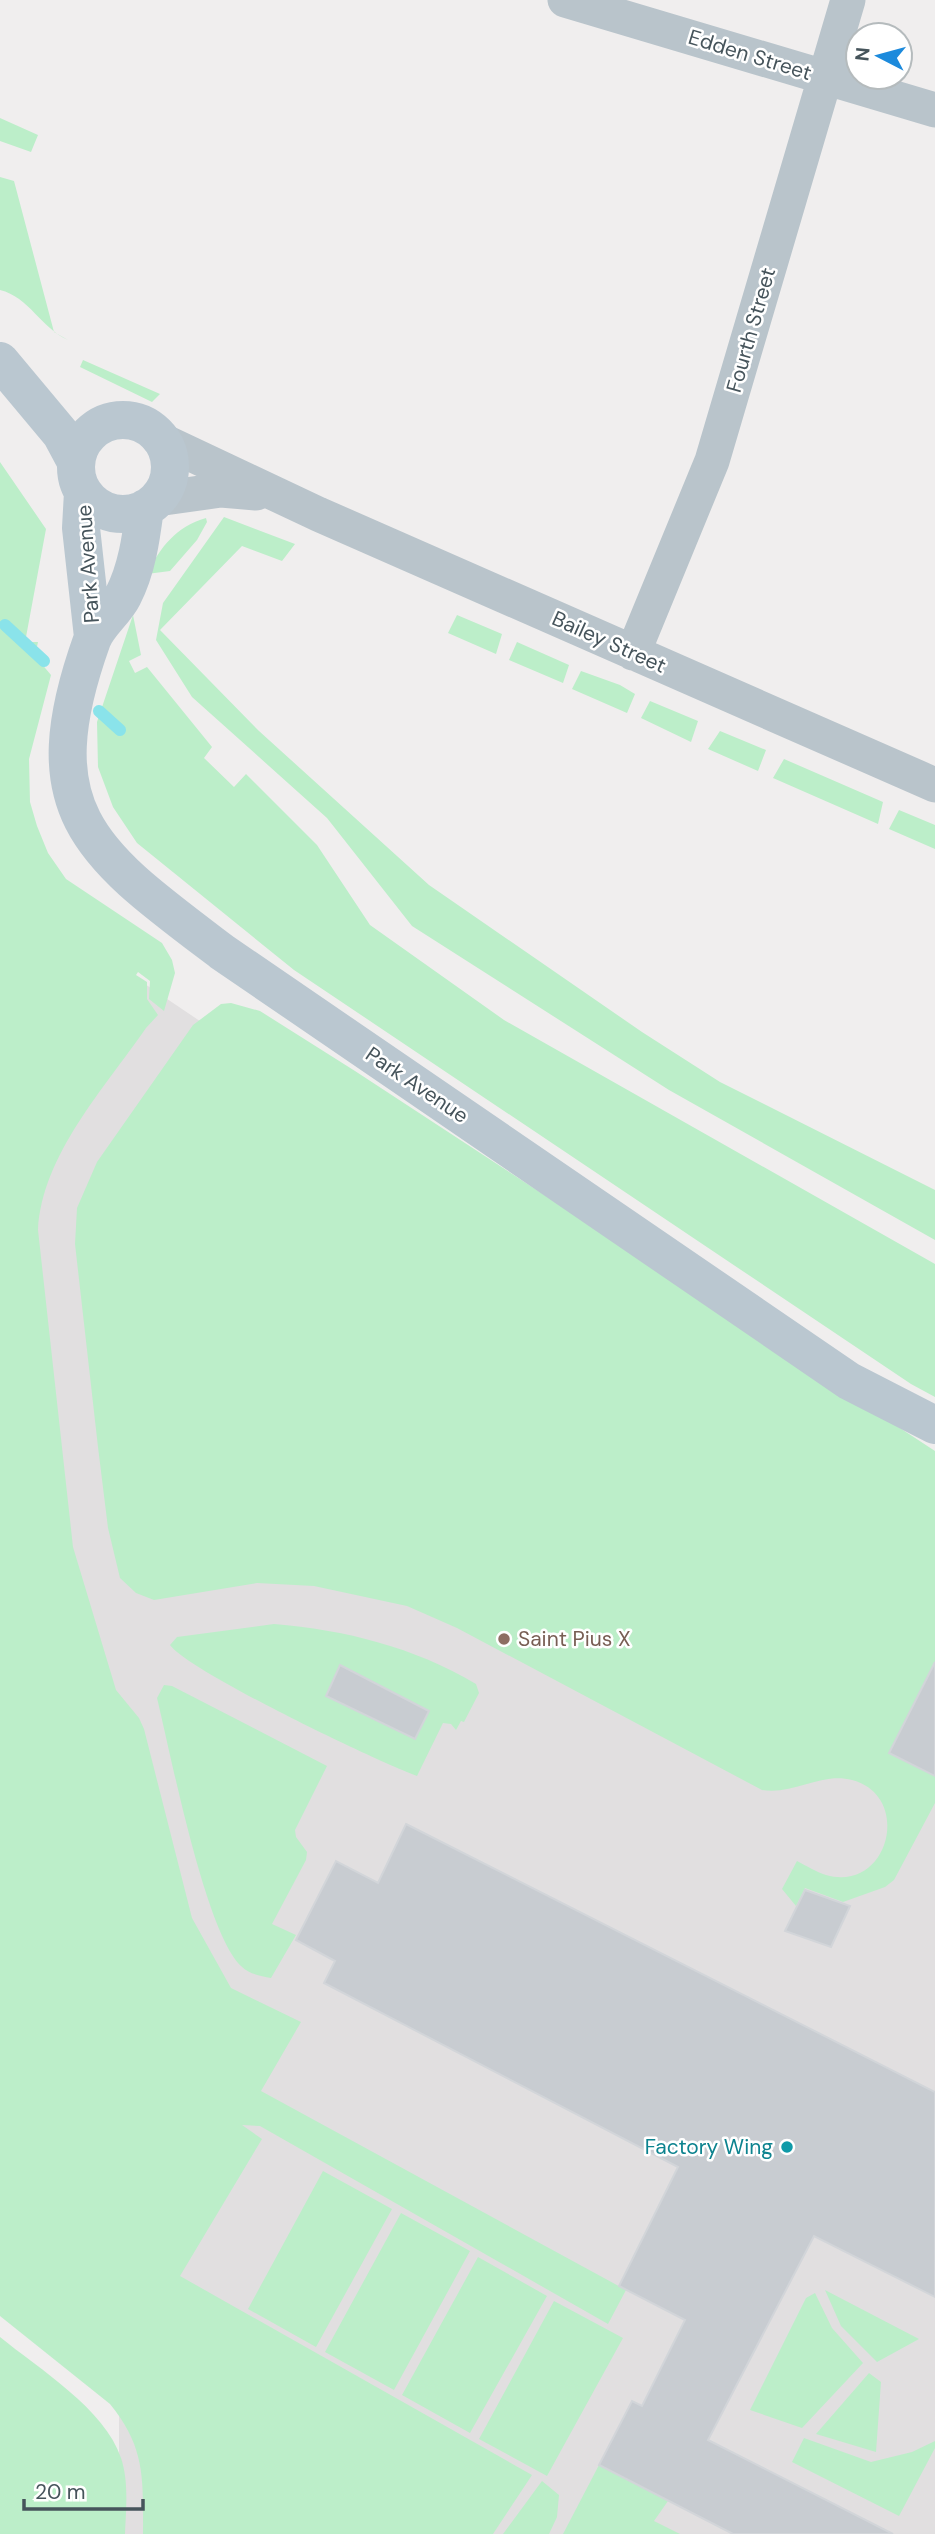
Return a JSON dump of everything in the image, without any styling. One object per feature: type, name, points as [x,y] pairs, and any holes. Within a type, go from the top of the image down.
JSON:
[{"type":"main road","points":[[1,363],[51,400],[102,425]]},
{"type":"main road","points":[[1,363],[61,434],[79,477],[90,501],[111,513],[122,514],[151,504],[169,475],[166,450],[148,428],[134,422],[118,421],[102,425],[89,434],[79,477]]},
{"type":"main road","name":"Park Avenue","points":[[79,477],[81,528],[93,636]]},
{"type":"main road","name":"Park Avenue","points":[[151,504],[122,598],[93,636],[69,720],[68,780],[82,822],[126,877],[222,952],[837,1373],[935,1425]]},
{"type":"street","name":"Edden Street","points":[[565,0],[935,110]]},
{"type":"street","name":"Fourth Street","points":[[633,653],[712,461],[848,0]]},
{"type":"street","name":"Bailey Street","points":[[159,439],[283,498],[935,785]]},
{"type":"street","name":"Bailey Street","points":[[151,504],[221,490],[283,498]]},
{"type":"shaded area","name":"Saint Pius X","points":[[0,844],[47,918],[872,1474],[935,1505],[935,2534],[119,2534],[119,2381]]},
{"type":"green space","points":[[0,118],[38,135],[31,152],[0,141]]},
{"type":"green space","points":[[0,177],[14,181],[54,331],[19,299],[0,290]]},
{"type":"green space","points":[[83,360],[160,394],[152,402],[80,367]]},
{"type":"green space","points":[[0,462],[46,529],[26,637],[31,642],[38,642],[35,656],[51,675],[29,759],[30,802],[37,826],[48,853],[66,879],[162,943],[172,960],[175,973],[164,1011],[149,999],[150,981],[138,972],[136,975],[147,982],[147,999],[158,1015],[94,1099],[63,1149],[42,1202],[38,1230],[73,1547],[116,1690],[139,1718],[144,1729],[192,1918],[231,1988],[301,2022],[261,2091],[626,2290],[608,2324],[260,2126],[242,2125],[262,2139],[180,2276],[532,2475],[493,2534],[143,2534],[140,2465],[122,2420],[110,2404],[0,2316]]},
{"type":"green space","points":[[224,517],[295,544],[282,561],[242,546],[160,630],[259,731],[429,885],[642,1032],[720,1082],[935,1190],[935,1240],[669,1090],[412,926],[327,818],[192,697],[156,640],[163,603]]},
{"type":"green space","points":[[206,518],[207,522],[197,540],[170,571],[147,574],[170,539],[186,527]]},
{"type":"green space","points":[[133,615],[141,655],[129,661],[135,673],[147,667],[212,747],[204,758],[234,787],[246,774],[317,845],[370,925],[504,1020],[935,1264],[935,1397],[911,1384],[294,970],[137,843],[113,807],[98,767],[97,722]]},
{"type":"green space","points":[[457,615],[502,634],[496,654],[448,633]]},
{"type":"green space","points":[[517,642],[569,665],[563,683],[509,660]]},
{"type":"green space","points":[[581,671],[620,685],[635,694],[627,713],[572,689]]},
{"type":"green space","points":[[650,701],[698,721],[691,742],[641,718]]},
{"type":"green space","points":[[720,731],[766,750],[758,771],[708,749]]},
{"type":"green space","points":[[784,759],[883,802],[878,824],[773,778]]},
{"type":"green space","points":[[899,810],[935,825],[935,849],[889,829]]},
{"type":"green space","points":[[231,1003],[260,1011],[355,1071],[935,1451],[935,1803],[894,1880],[885,1887],[843,1902],[805,1888],[796,1906],[782,1889],[797,1861],[826,1875],[848,1877],[865,1870],[878,1857],[885,1840],[887,1822],[883,1804],[871,1789],[852,1780],[829,1779],[774,1791],[762,1790],[457,1628],[407,1606],[314,1586],[257,1583],[154,1600],[136,1593],[120,1578],[108,1528],[98,1447],[75,1244],[77,1208],[97,1162],[193,1025],[221,1004]]},
{"type":"green space","points":[[274,1624],[353,1636],[404,1650],[476,1684],[479,1693],[464,1722],[461,1721],[456,1730],[451,1724],[443,1723],[417,1776],[326,1735],[246,1694],[184,1658],[170,1645],[177,1637]]},
{"type":"green space","points":[[164,1685],[172,1686],[327,1766],[295,1830],[296,1837],[307,1852],[306,1860],[272,1924],[296,1935],[271,1978],[251,1973],[241,1966],[228,1947],[215,1917],[202,1881],[180,1799],[157,1698]]},
{"type":"green space","points":[[323,2171],[392,2209],[316,2347],[248,2309]]},
{"type":"green space","points":[[401,2213],[470,2251],[394,2390],[325,2352]]},
{"type":"green space","points":[[478,2257],[547,2296],[470,2433],[402,2395]]},
{"type":"green space","points":[[825,2290],[919,2339],[877,2362],[841,2326]]},
{"type":"green space","points":[[815,2293],[832,2328],[863,2363],[802,2428],[750,2410],[806,2298]]},
{"type":"green space","points":[[554,2301],[623,2338],[547,2476],[479,2439]]},
{"type":"green space","points":[[0,2337],[69,2391],[101,2423],[113,2440],[125,2476],[125,2534],[0,2534]]},
{"type":"green space","points":[[869,2373],[881,2382],[876,2452],[816,2434]]},
{"type":"green space","points":[[804,2438],[871,2462],[912,2452],[935,2441],[935,2448],[899,2516],[792,2462]]},
{"type":"green space","points":[[599,2465],[668,2501],[654,2521],[680,2534],[563,2534]]},
{"type":"green space","points":[[542,2481],[559,2495],[557,2517],[549,2534],[503,2534]]},
{"type":"building","points":[[935,1662],[935,1776],[889,1753]]},
{"type":"building","points":[[340,1665],[429,1711],[415,1739],[326,1696]]},
{"type":"building","name":"Factory Wing","points":[[406,1824],[935,2092],[935,2297],[814,2236],[708,2440],[893,2534],[733,2534],[599,2465],[632,2401],[642,2406],[685,2320],[619,2286],[678,2167],[324,1983],[335,1961],[296,1940],[336,1861],[378,1883]]},
{"type":"building","points":[[805,1890],[850,1906],[831,1947],[785,1931]]},
{"type":"waterway","points":[[5,625],[44,661]]},
{"type":"waterway","points":[[99,711],[120,730]]},
{"type":"place","name":"Saint Pius X","points":[[504,1639]]},
{"type":"place","name":"Factory Wing","points":[[787,2147]]}]
